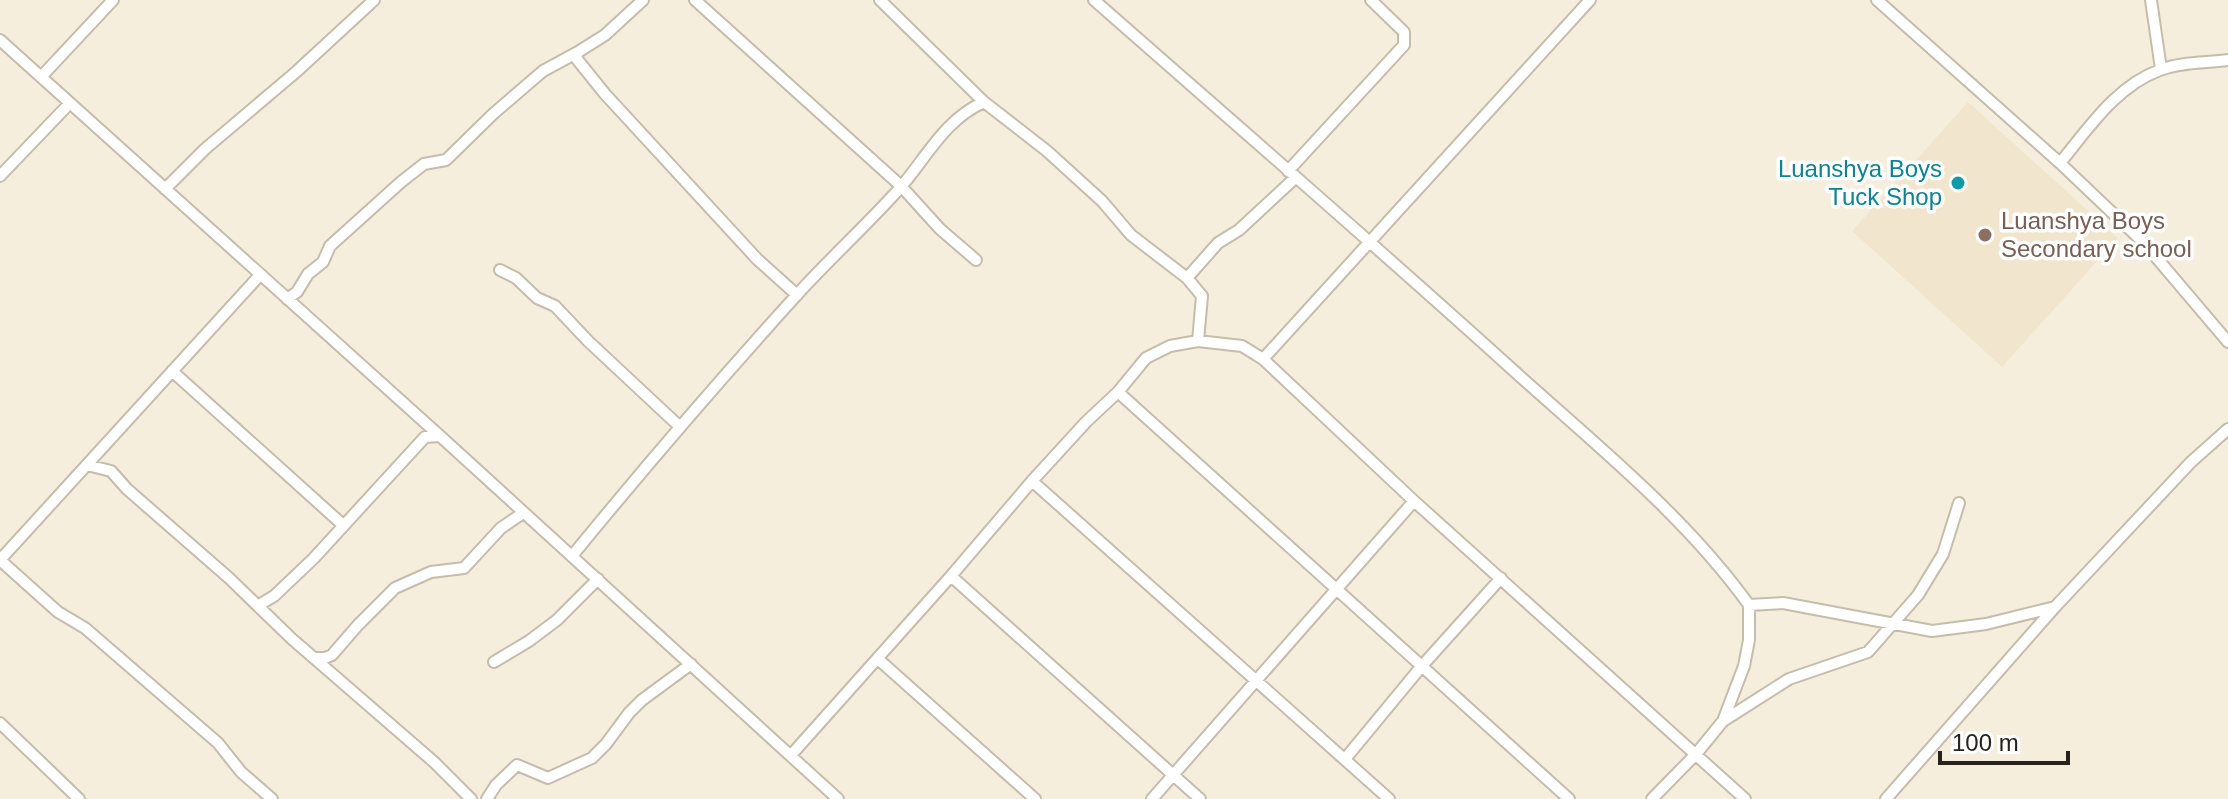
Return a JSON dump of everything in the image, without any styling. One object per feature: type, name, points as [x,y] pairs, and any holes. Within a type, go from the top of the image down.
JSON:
[{"type":"street","points":[[41,77],[113,0]]},
{"type":"street","points":[[165,189],[205,149],[374,0]]},
{"type":"street","points":[[287,299],[323,262],[330,246],[401,182],[424,164],[446,160],[543,71],[605,35],[643,0]]},
{"type":"street","points":[[695,0],[901,186],[940,229],[976,260]]},
{"type":"street","points":[[880,0],[984,102],[1047,151],[1102,201],[1131,235],[1187,278],[1202,296],[1198,341]]},
{"type":"street","points":[[1094,0],[1371,243],[1690,532],[1749,605],[1749,640],[1744,666],[1723,721]]},
{"type":"street","points":[[1187,278],[1218,243],[1239,230],[1404,45],[1404,32],[1371,0]]},
{"type":"street","points":[[1263,359],[1590,0]]},
{"type":"street","points":[[1877,0],[2060,163],[2144,243],[2228,342]]},
{"type":"street","points":[[2151,0],[2161,69]]},
{"type":"street","points":[[0,40],[792,754],[838,799]]},
{"type":"street","points":[[578,52],[576,58],[605,94],[757,259],[797,295]]},
{"type":"street","points":[[2060,163],[2105,109],[2132,84],[2161,69],[2228,60]]},
{"type":"street","points":[[572,556],[679,426],[901,186],[956,118],[984,102]]},
{"type":"street","points":[[0,176],[70,103]]},
{"type":"street","points":[[500,270],[516,278],[537,298],[555,306],[679,426]]},
{"type":"street","points":[[260,275],[0,560],[58,612],[85,628],[218,743],[241,772],[272,799]]},
{"type":"street","points":[[792,754],[1032,481],[1118,392],[1146,358],[1170,346],[1198,341],[1242,346],[1263,359],[1414,501],[1745,799]]},
{"type":"street","points":[[172,371],[343,525]]},
{"type":"street","points":[[1118,392],[1569,799]]},
{"type":"street","points":[[1886,799],[2055,607],[2191,462],[2228,429]]},
{"type":"street","points":[[259,605],[274,596],[314,558],[425,437],[440,436]]},
{"type":"street","points":[[87,465],[111,471],[313,658],[434,762],[471,799]]},
{"type":"street","points":[[1032,481],[1389,799]]},
{"type":"street","points":[[1152,799],[1339,590],[1414,501]]},
{"type":"street","points":[[1652,799],[1723,721],[1789,679],[1868,652],[1896,624],[1918,595],[1943,554],[1959,503]]},
{"type":"street","points":[[313,658],[332,655],[395,588],[431,572],[464,568],[501,528],[523,513]]},
{"type":"street","points":[[951,576],[1200,799]]},
{"type":"street","points":[[1345,759],[1421,667],[1501,578]]},
{"type":"street","points":[[494,662],[557,620],[598,579]]},
{"type":"street","points":[[1749,605],[1783,603],[1932,631],[1986,624],[2055,607]]},
{"type":"street","points":[[878,659],[1035,799]]},
{"type":"street","points":[[487,799],[496,785],[517,765],[548,778],[592,758],[642,700],[691,664]]},
{"type":"street","points":[[0,723],[79,799]]},
{"type":"shaded area","name":"Luanshya Boys Secondary school","points":[[1968,102],[2118,238],[2002,367],[1852,231]]},
{"type":"place","name":"Luanshya Boys Tuck Shop","points":[[1958,183]]},
{"type":"place","name":"Luanshya Boys Secondary school","points":[[1985,235]]}]
